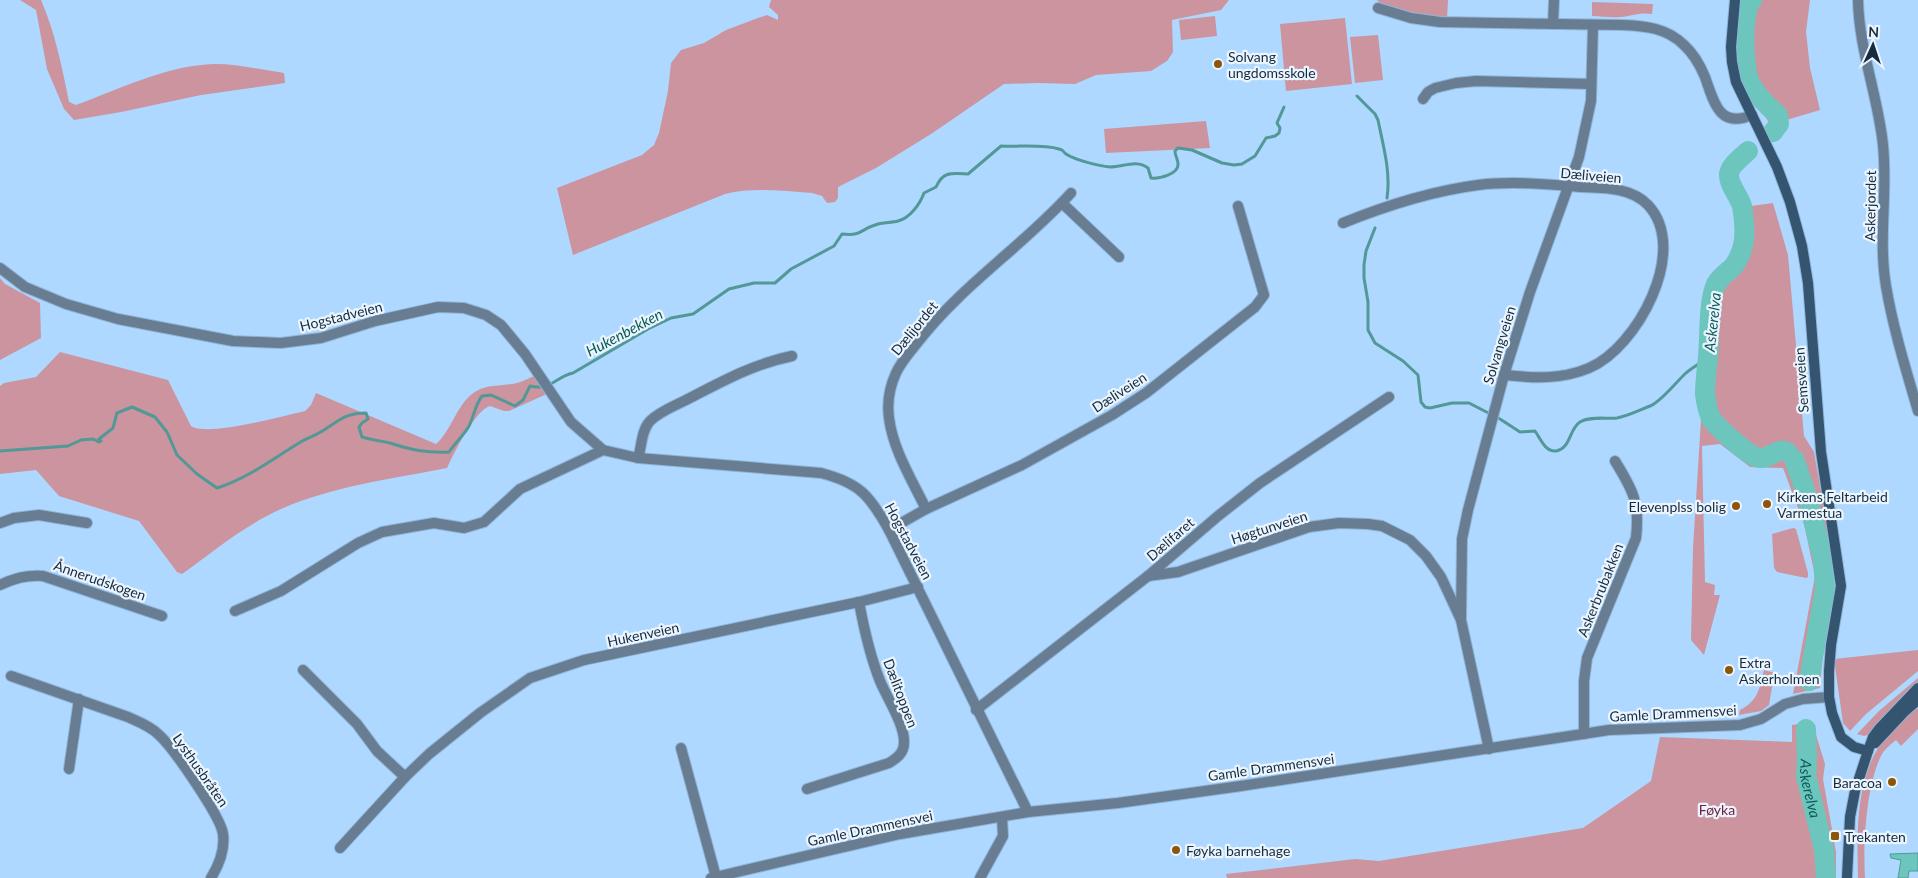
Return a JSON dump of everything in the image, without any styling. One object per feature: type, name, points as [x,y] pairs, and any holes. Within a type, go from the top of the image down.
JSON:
[{"type":"main road","name":"Semsveien","points":[[1736,0],[1732,20],[1732,62],[1736,82],[1777,166],[1790,202],[1802,246],[1807,276],[1821,452],[1842,586],[1831,645],[1829,697],[1832,713],[1842,736],[1854,747],[1868,752]]},
{"type":"main road","points":[[1847,878],[1850,817],[1855,791],[1873,737],[1918,688]]},
{"type":"main road","points":[[1868,752],[1904,712],[1918,700]]},
{"type":"street","points":[[1553,24],[1554,0]]},
{"type":"street","name":"Askerjordet","points":[[1858,0],[1858,23],[1879,113],[1883,147],[1885,190],[1883,239],[1886,285],[1918,411]]},
{"type":"street","points":[[1378,8],[1411,18],[1440,22],[1624,25],[1654,28],[1676,38],[1693,54],[1717,108],[1722,114],[1740,120],[1752,115]]},
{"type":"street","name":"Solvangveien","points":[[1461,620],[1462,539],[1468,510],[1504,375],[1530,292],[1569,186],[1586,131],[1590,101],[1593,25]]},
{"type":"street","points":[[1423,99],[1428,92],[1435,88],[1476,81],[1591,84]]},
{"type":"street","name":"Dæliveien","points":[[1343,223],[1368,213],[1407,202],[1450,190],[1479,185],[1569,186],[1624,191],[1633,194],[1649,206],[1662,237],[1662,263],[1656,285],[1645,311],[1633,332],[1619,348],[1590,368],[1551,378],[1504,375]]},
{"type":"street","name":"Dælijordet","points":[[926,510],[892,436],[889,417],[890,393],[896,372],[931,326],[1071,194]]},
{"type":"street","points":[[1062,203],[1119,257]]},
{"type":"street","name":"Dæliveien","points":[[889,530],[926,510],[1022,466],[1112,415],[1146,392],[1255,307],[1264,295],[1238,206]]},
{"type":"street","name":"Hogstadveien","points":[[0,268],[25,288],[66,304],[118,319],[233,341],[281,343],[321,338],[375,321],[438,307],[464,308],[486,315],[501,325],[525,354],[571,422],[603,450],[638,458],[821,473],[852,484],[874,504],[889,530],[976,710],[1028,812]]},
{"type":"street","points":[[638,458],[643,434],[649,422],[660,414],[733,376],[768,361],[792,356]]},
{"type":"street","name":"Dælifaret","points":[[976,710],[1148,576],[1260,483],[1389,398]]},
{"type":"street","points":[[235,610],[280,591],[358,544],[382,532],[434,523],[456,527],[472,526],[484,522],[520,489],[603,450]]},
{"type":"street","name":"Askerbrubakken","points":[[1584,734],[1584,681],[1587,658],[1636,538],[1636,505],[1630,484],[1615,461]]},
{"type":"street","points":[[0,523],[14,518],[39,515],[87,523]]},
{"type":"street","name":"Høgtunveien","points":[[1148,576],[1178,572],[1310,527],[1339,523],[1382,526],[1410,540],[1426,556],[1441,577],[1461,620],[1488,749]]},
{"type":"street","name":"Ånnerudskogen","points":[[0,585],[18,577],[43,576],[162,616]]},
{"type":"street","name":"Hukenveien","points":[[340,848],[405,777],[429,754],[530,678],[594,658],[859,602],[918,587]]},
{"type":"street","name":"Dælitoppen","points":[[807,790],[889,763],[899,756],[904,749],[904,735],[876,668],[866,637],[859,602]]},
{"type":"street","points":[[304,670],[356,724],[377,751],[405,777]]},
{"type":"street","name":"Lysthusbråten","points":[[10,676],[145,724],[158,733],[168,744],[222,826],[223,843],[221,854],[211,878]]},
{"type":"street","name":"Gamle Drammensvei","points":[[681,748],[713,877],[900,834],[1002,818],[1028,812],[1185,794],[1609,730],[1740,725],[1761,719],[1785,704],[1803,699],[1829,697]]},
{"type":"street","points":[[69,769],[79,699]]},
{"type":"street","points":[[980,878],[1003,836],[1002,818]]},
{"type":"green space","points":[[20,0],[41,0],[54,37],[69,102],[76,105],[162,73],[197,65],[232,65],[284,73],[285,83],[201,95],[74,120],[64,109],[47,69],[36,10]]},
{"type":"green space","points":[[771,0],[1229,0],[1221,10],[1172,20],[1173,52],[1167,61],[1151,71],[1096,75],[1075,84],[1004,84],[931,134],[876,168],[838,187],[838,198],[835,202],[827,203],[822,196],[812,193],[790,191],[757,190],[725,194],[573,255],[557,188],[642,155],[654,145],[659,133],[668,91],[671,63],[681,50],[704,43],[726,30],[767,15],[778,20],[778,15],[769,7]]},
{"type":"green space","points":[[1377,0],[1448,0],[1447,19],[1400,13],[1390,10]]},
{"type":"green space","points":[[1746,0],[1810,0],[1806,32],[1810,68],[1820,110],[1770,125],[1745,77],[1740,38]]},
{"type":"green space","points":[[1592,2],[1653,4],[1652,14],[1624,17],[1592,16]]},
{"type":"green space","points":[[1215,16],[1217,36],[1181,40],[1179,20]]},
{"type":"green space","points":[[1345,18],[1352,84],[1286,91],[1280,24]]},
{"type":"green space","points":[[1378,35],[1383,80],[1355,83],[1350,37]]},
{"type":"green space","points":[[1206,121],[1210,148],[1106,153],[1104,129]]},
{"type":"green space","points":[[1773,203],[1788,255],[1804,436],[1814,452],[1835,570],[1833,601],[1823,651],[1820,688],[1793,694],[1815,576],[1804,524],[1783,468],[1750,467],[1720,444],[1702,446],[1705,582],[1715,585],[1714,595],[1720,595],[1704,655],[1691,640],[1693,548],[1710,275],[1745,252],[1744,207]]},
{"type":"green space","points":[[0,278],[5,284],[40,303],[41,338],[0,360]]},
{"type":"green space","points":[[60,352],[168,380],[191,426],[200,429],[246,424],[305,411],[311,405],[316,393],[436,444],[446,433],[466,399],[483,388],[517,383],[538,374],[549,393],[509,411],[490,406],[484,409],[472,423],[447,468],[321,494],[281,509],[242,531],[182,574],[177,572],[139,521],[59,496],[36,470],[0,474],[0,386],[4,383],[36,377]]},
{"type":"green space","points":[[1793,528],[1796,529],[1808,573],[1806,578],[1777,572],[1774,568],[1772,534]]},
{"type":"green space","points":[[1918,650],[1918,671],[1866,714],[1850,731],[1843,723],[1834,659]]},
{"type":"green space","points":[[1764,670],[1779,674],[1772,687],[1769,705],[1761,711],[1739,715],[1740,710],[1751,702],[1757,693]]},
{"type":"green space","points":[[1918,678],[1918,687],[1871,734],[1864,736],[1857,734],[1879,711]]},
{"type":"green space","points":[[1918,709],[1918,729],[1901,746],[1896,740],[1885,750],[1872,781],[1867,815],[1865,878],[1858,878],[1858,825],[1862,790],[1867,773],[1873,757],[1882,742],[1911,710]]},
{"type":"green space","name":"Føyka","points":[[1805,723],[1813,725],[1825,764],[1823,779],[1836,852],[1836,878],[1227,878],[1226,874],[1355,859],[1379,861],[1583,828],[1651,781],[1660,737],[1792,742],[1792,725]]},
{"type":"shaded area","points":[[1918,853],[1918,871],[1909,871],[1908,878],[1898,878],[1901,860],[1891,858],[1890,854]]},
{"type":"waterway","name":"Askerelva","points":[[1752,0],[1746,15],[1744,40],[1746,66],[1750,83],[1762,100],[1778,115],[1779,124],[1773,132]]},
{"type":"waterway","name":"Hukenbekken","points":[[1357,96],[1375,114],[1378,120],[1387,168],[1387,198]]},
{"type":"waterway","name":"Hukenbekken","points":[[0,451],[68,446],[81,440],[93,439],[99,442],[101,441],[99,439],[113,428],[117,413],[132,407],[155,417],[167,432],[177,455],[197,474],[217,488],[240,479],[304,440],[344,418],[359,413],[366,413],[368,419],[359,427],[362,437],[419,450],[449,452],[465,433],[482,396],[491,395],[515,406],[523,400],[530,386],[543,387],[573,373],[648,329],[671,318],[693,314],[729,289],[754,283],[775,283],[791,269],[834,246],[842,234],[857,233],[878,224],[898,221],[907,217],[920,202],[924,193],[936,187],[942,178],[953,173],[968,174],[1001,146],[1053,147],[1075,158],[1110,167],[1139,164],[1148,168],[1151,178],[1159,178],[1172,173],[1177,168],[1178,162],[1175,151],[1178,148],[1192,150],[1222,163],[1242,164],[1255,156],[1266,138],[1279,133],[1280,128],[1277,123],[1284,107]]},
{"type":"waterway","name":"Askerelva","points":[[1748,151],[1734,164],[1729,174],[1730,182],[1742,206],[1744,240],[1736,262],[1723,275],[1713,291],[1710,309],[1705,394],[1708,411],[1712,420],[1737,444],[1752,455],[1762,458],[1778,451],[1787,452]]},
{"type":"waterway","name":"Hukenbekken","points":[[1375,228],[1366,251],[1364,265],[1368,302],[1368,330],[1375,343],[1403,361],[1418,375],[1421,402],[1425,407],[1430,408],[1452,403],[1469,403],[1520,432],[1535,431],[1546,447],[1556,451],[1565,446],[1576,425],[1580,422],[1593,418],[1621,417],[1654,404],[1686,373],[1708,357]]},
{"type":"waterway","name":"Askerelva","points":[[1794,459],[1807,496],[1823,559],[1825,588],[1809,681]]},
{"type":"waterway","name":"Askerelva","points":[[1806,729],[1806,776],[1824,850],[1826,878]]},
{"type":"place","name":"Solvang ungdomsskole","points":[[1218,64]]},
{"type":"place","name":"Kirkens Feltarbeid Varmestua","points":[[1767,504]]},
{"type":"place","name":"Elevenplss bolig","points":[[1736,506]]},
{"type":"place","name":"Extra Askerholmen","points":[[1729,670]]},
{"type":"place","name":"Baracoa","points":[[1892,782]]},
{"type":"place","name":"Trekanten","points":[[1835,836]]},
{"type":"place","name":"Føyka barnehage","points":[[1176,850]]}]
